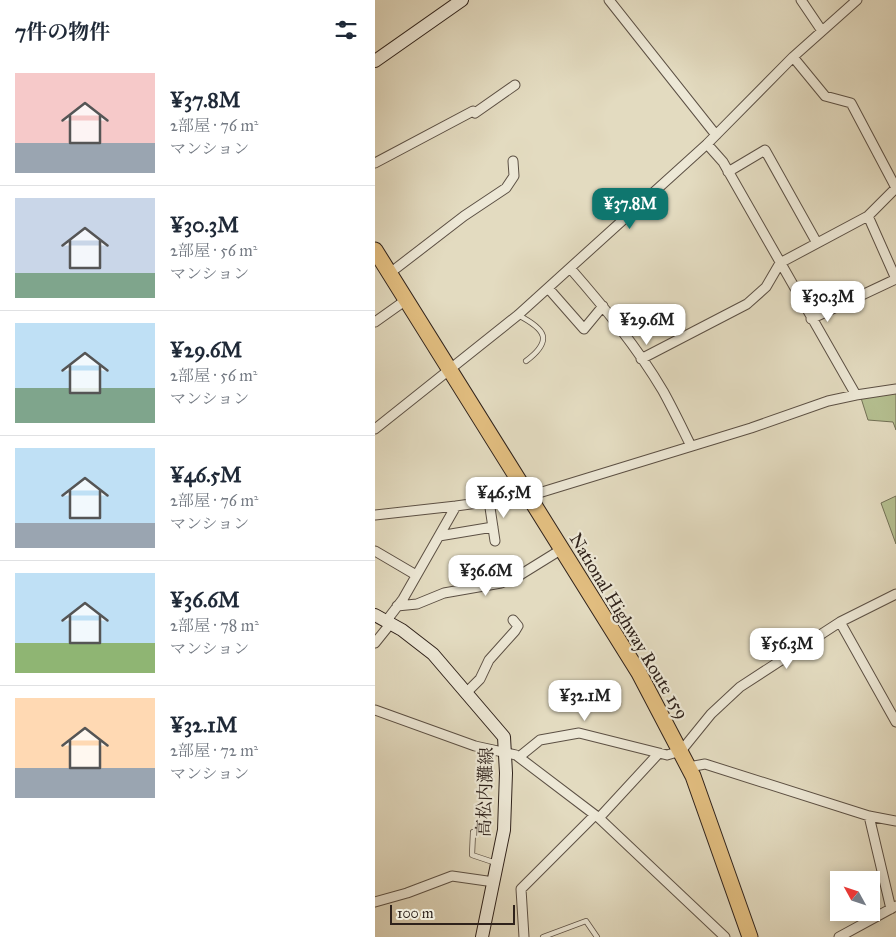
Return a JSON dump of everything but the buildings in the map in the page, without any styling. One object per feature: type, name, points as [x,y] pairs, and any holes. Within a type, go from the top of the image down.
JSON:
[{"type":"highway","name":"National Highway Route 159","points":[[375,250],[639,673],[689,767],[721,850],[750,937]]},
{"type":"main road","points":[[375,61],[459,1]]},
{"type":"main road","name":"高松内灘線","points":[[375,615],[433,654],[504,737],[512,755],[504,830],[482,937]]},
{"type":"street","points":[[801,0],[822,31]]},
{"type":"street","points":[[375,429],[519,315],[707,144],[793,57],[857,0]]},
{"type":"street","points":[[613,2],[716,135]]},
{"type":"street","points":[[641,359],[747,304],[766,287],[780,263],[868,216],[896,188],[851,103],[825,96],[793,57]]},
{"type":"street","points":[[375,163],[473,111],[475,113],[515,85]]},
{"type":"street","points":[[707,144],[728,172],[811,319],[856,394]]},
{"type":"street","points":[[728,172],[765,150],[817,243]]},
{"type":"street","points":[[389,273],[464,216],[506,188],[514,176],[513,161]]},
{"type":"street","points":[[811,319],[896,279],[868,216]]},
{"type":"street","points":[[570,268],[603,306],[663,391],[691,446]]},
{"type":"street","points":[[548,288],[583,329],[603,306]]},
{"type":"street","points":[[375,322],[406,300]]},
{"type":"street","points":[[375,515],[529,496],[828,401],[856,394],[896,389]]},
{"type":"street","points":[[489,501],[495,540]]},
{"type":"street","points":[[375,643],[387,628],[388,622],[456,506]]},
{"type":"street","points":[[439,536],[493,527]]},
{"type":"street","points":[[400,602],[417,604],[444,593],[501,583],[520,575],[562,549]]},
{"type":"street","points":[[375,551],[417,575]]},
{"type":"street","points":[[512,755],[540,740],[579,733],[659,753],[671,755],[681,751],[711,714],[740,687],[840,622],[896,594]]},
{"type":"street","points":[[467,692],[480,679],[489,660],[515,631],[518,626],[513,620]]},
{"type":"street","points":[[840,622],[896,722]]},
{"type":"street","points":[[375,710],[475,746],[512,755],[597,817],[725,937]]},
{"type":"street","points":[[525,937],[521,889],[597,817],[659,753]]},
{"type":"street","points":[[689,767],[705,764],[869,816],[896,821]]},
{"type":"street","points":[[839,937],[894,907],[869,816]]},
{"type":"street","points":[[375,902],[407,893],[451,876],[494,882]]},
{"type":"lane","points":[[519,315],[543,333],[544,342],[538,352],[526,361]]},
{"type":"lane","points":[[473,832],[472,856],[498,863]]},
{"type":"lane","points":[[543,937],[586,921],[597,937]]},
{"type":"green space","points":[[896,393],[896,430],[893,422],[868,420],[861,398]]},
{"type":"green space","points":[[896,496],[896,544],[881,503]]}]
